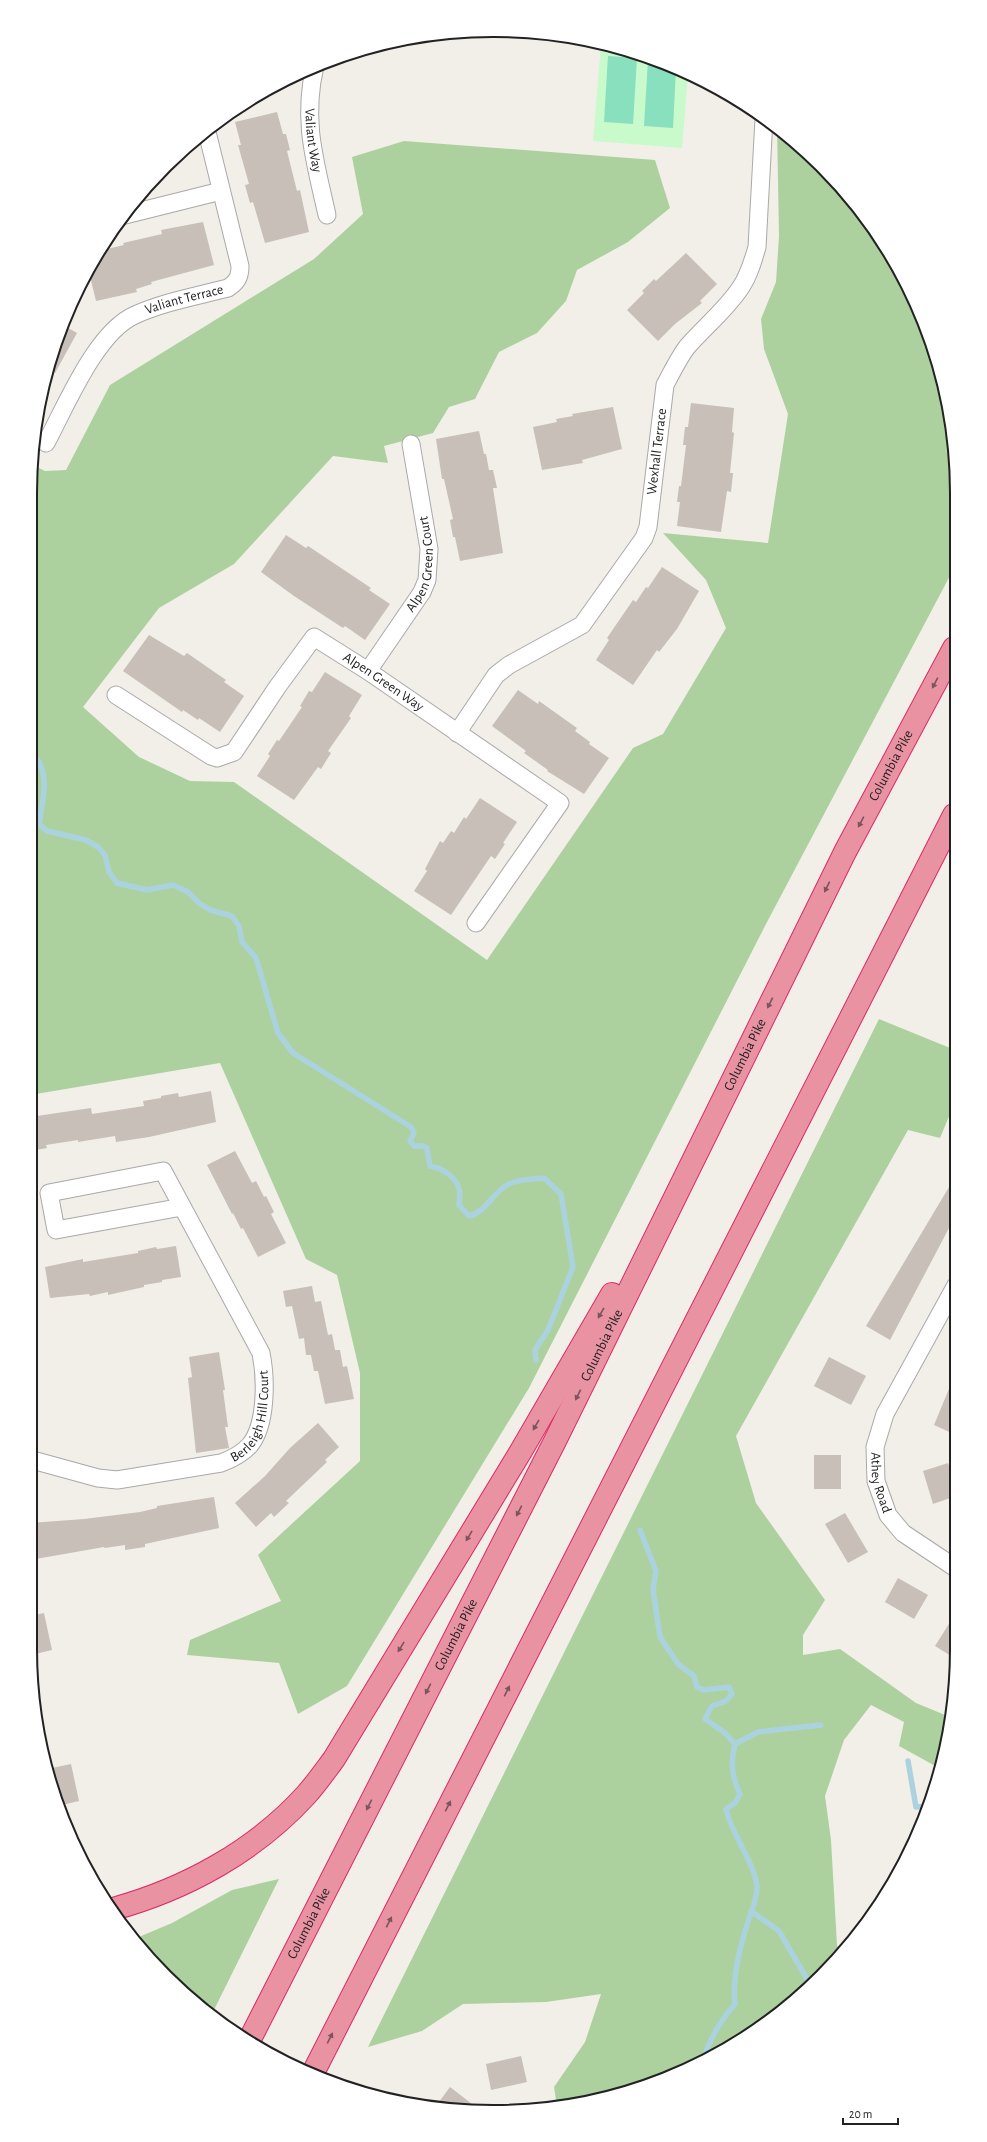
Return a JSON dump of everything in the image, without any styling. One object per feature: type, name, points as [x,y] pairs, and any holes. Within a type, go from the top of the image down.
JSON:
[{"type":"highway","name":"Columbia Pike","points":[[252,2036],[555,1441],[845,852],[950,655]]},
{"type":"highway","points":[[315,2068],[950,823]]},
{"type":"highway","points":[[118,1908],[134,1904],[191,1881],[228,1860],[286,1816],[307,1794],[334,1758],[521,1451],[705,1134]]},
{"type":"street","name":"Valiant Way","points":[[314,74],[309,120],[310,140],[327,215]]},
{"type":"street","name":"Wexhall Terrace","points":[[456,733],[496,675],[509,666],[582,625],[644,538],[648,527],[665,385],[676,363],[687,348],[730,302],[742,286],[752,265],[757,247],[764,126]]},
{"type":"street","name":"Valiant Terrace","points":[[46,443],[98,346],[114,330],[133,316],[159,306],[228,288],[236,282],[240,274],[240,266],[208,137]]},
{"type":"street","points":[[133,213],[221,191]]},
{"type":"street","name":"Alpen Green Court","points":[[368,671],[422,592],[427,580],[429,549],[411,444]]},
{"type":"street","name":"Alpen Green Way","points":[[116,695],[211,756],[217,758],[234,752],[278,686],[314,637],[368,671],[456,733],[560,803],[476,923]]},
{"type":"street","name":"Berleigh Hill Court","points":[[37,1461],[98,1478],[117,1480],[221,1463],[237,1456],[250,1445],[258,1430],[265,1393],[265,1375],[261,1353],[163,1170],[49,1193],[56,1230],[182,1207]]},
{"type":"street","name":"Athey Road","points":[[950,1296],[884,1414],[875,1447],[876,1481],[888,1515],[903,1533],[950,1564]]},
{"type":"green space","points":[[600,50],[640,61],[688,81],[682,148],[593,141]]},
{"type":"green space","points":[[608,56],[627,57],[637,60],[633,124],[604,122]]},
{"type":"green space","points":[[648,64],[676,75],[673,128],[644,126]]},
{"type":"green space","points":[[777,136],[816,171],[856,216],[889,265],[915,319],[926,347],[934,375],[946,434],[950,494],[950,576],[766,924],[529,1388],[347,1686],[298,1714],[279,1663],[187,1655],[190,1640],[281,1601],[258,1555],[360,1461],[360,1373],[337,1275],[306,1259],[220,1063],[37,1094],[38,467],[45,471],[66,470],[110,385],[314,259],[363,214],[352,157],[404,141],[655,160],[670,208],[628,242],[577,270],[566,301],[537,333],[499,352],[475,399],[449,407],[433,433],[384,446],[388,463],[333,456],[234,564],[159,608],[83,707],[139,757],[190,781],[234,782],[487,960],[633,748],[663,734],[726,628],[706,580],[663,533],[768,543],[788,414],[764,349],[761,319],[776,282],[779,236]]},
{"type":"green space","points":[[879,1019],[950,1048],[950,1114],[940,1138],[908,1130],[736,1436],[756,1503],[825,1600],[803,1635],[803,1655],[840,1649],[916,1703],[945,1715],[934,1765],[899,1746],[904,1722],[871,1705],[844,1740],[825,1796],[831,1840],[838,1948],[794,1992],[771,2011],[722,2044],[695,2058],[640,2081],[583,2096],[556,2100],[554,2087],[585,2042],[601,1994],[546,2002],[463,2004],[422,2031],[368,2047]]},
{"type":"green space","points":[[279,1879],[214,2010],[171,1971],[140,1937],[172,1923],[232,1890]]},
{"type":"building","points":[[277,112],[283,134],[286,134],[290,150],[287,151],[297,191],[300,190],[309,232],[265,243],[253,202],[250,203],[245,185],[249,184],[238,145],[241,145],[235,122]]},
{"type":"building","points":[[203,222],[214,265],[151,282],[152,284],[136,289],[137,292],[96,301],[91,279],[108,249],[124,245],[123,243],[162,234],[161,230]]},
{"type":"building","points":[[686,253],[717,284],[700,301],[702,303],[675,324],[658,341],[627,310],[644,293],[642,291],[654,279],[656,281]]},
{"type":"building","points":[[68,328],[77,333],[55,373],[54,372],[61,347]]},
{"type":"building","points":[[691,403],[734,408],[732,432],[734,433],[730,473],[733,473],[731,492],[727,491],[721,532],[677,526],[680,502],[677,502],[679,486],[681,486],[686,445],[683,445],[685,427],[688,427]]},
{"type":"building","points":[[613,407],[622,449],[582,460],[583,463],[542,470],[533,427],[557,422],[556,419],[573,416],[572,414]]},
{"type":"building","points":[[479,431],[489,470],[493,470],[497,488],[493,488],[503,553],[460,561],[455,537],[453,537],[450,520],[453,519],[444,479],[442,479],[436,439]]},
{"type":"building","points":[[286,535],[306,548],[308,546],[371,588],[369,590],[390,604],[365,640],[345,626],[343,628],[294,596],[261,572]]},
{"type":"building","points":[[662,567],[699,591],[677,629],[659,652],[657,650],[633,685],[596,660],[609,640],[607,638],[633,600],[636,602],[646,587],[648,588]]},
{"type":"building","points":[[149,635],[184,656],[187,653],[226,680],[224,682],[244,696],[220,732],[199,718],[198,720],[183,710],[182,712],[123,671]]},
{"type":"building","points":[[325,672],[362,695],[349,716],[351,718],[328,751],[331,753],[321,769],[318,767],[294,800],[257,776],[270,756],[268,754],[277,740],[279,741],[302,707],[300,706],[309,691],[312,692]]},
{"type":"building","points":[[518,690],[538,704],[539,701],[577,728],[575,731],[590,742],[589,744],[609,758],[584,794],[547,771],[548,770],[524,753],[526,751],[492,726]]},
{"type":"building","points":[[480,798],[517,822],[503,843],[505,844],[495,859],[491,856],[451,915],[414,891],[427,871],[425,869],[440,841],[443,843],[451,831],[454,833],[464,817],[466,819]]},
{"type":"building","points":[[211,1091],[216,1122],[149,1137],[116,1142],[115,1136],[78,1142],[78,1140],[46,1145],[47,1148],[37,1150],[37,1116],[91,1108],[92,1114],[144,1106],[143,1101],[161,1098],[161,1096],[178,1093],[179,1097]]},
{"type":"building","points":[[235,1151],[252,1183],[256,1181],[264,1197],[266,1196],[274,1212],[271,1214],[286,1243],[258,1257],[243,1228],[241,1229],[233,1213],[232,1214],[207,1165]]},
{"type":"building","points":[[950,1185],[950,1229],[890,1340],[866,1326]]},
{"type":"building","points":[[176,1246],[181,1277],[162,1280],[162,1282],[144,1285],[144,1287],[108,1295],[108,1292],[90,1296],[89,1294],[50,1298],[45,1267],[83,1259],[83,1262],[138,1253],[138,1251],[156,1247],[157,1249]]},
{"type":"building","points":[[312,1286],[315,1302],[321,1301],[328,1335],[332,1334],[335,1350],[340,1350],[343,1367],[347,1366],[354,1399],[325,1404],[318,1371],[314,1371],[311,1355],[306,1355],[304,1338],[299,1339],[292,1306],[286,1307],[283,1291]]},
{"type":"building","points":[[219,1352],[225,1390],[223,1390],[228,1427],[225,1427],[229,1448],[196,1453],[188,1378],[192,1377],[189,1357]]},
{"type":"building","points":[[829,1357],[866,1376],[851,1405],[814,1386]]},
{"type":"building","points":[[950,1386],[950,1432],[934,1425]]},
{"type":"building","points":[[318,1423],[339,1447],[325,1460],[327,1462],[286,1501],[289,1503],[274,1517],[271,1513],[256,1527],[235,1503],[265,1476],[290,1448]]},
{"type":"building","points":[[814,1455],[841,1455],[841,1489],[814,1489]]},
{"type":"building","points":[[948,1463],[950,1469],[950,1498],[933,1504],[923,1471]]},
{"type":"building","points":[[214,1497],[219,1528],[145,1544],[145,1547],[125,1550],[125,1545],[104,1547],[37,1559],[37,1522],[84,1519],[140,1512],[157,1508],[157,1506]]},
{"type":"building","points":[[845,1513],[868,1552],[848,1563],[825,1524]]},
{"type":"building","points":[[898,1578],[928,1595],[914,1619],[885,1602]]},
{"type":"building","points":[[44,1613],[52,1650],[37,1654],[37,1648],[37,1614]]},
{"type":"building","points":[[950,1622],[950,1655],[935,1646]]},
{"type":"building","points":[[71,1764],[79,1801],[65,1804],[53,1768]]},
{"type":"building","points":[[521,2056],[527,2082],[491,2090],[486,2064]]},
{"type":"building","points":[[450,2087],[472,2104],[464,2104],[439,2102]]},
{"type":"waterway","points":[[37,759],[44,776],[44,795],[39,824],[47,831],[86,840],[98,847],[105,855],[109,872],[117,883],[147,890],[173,885],[188,892],[199,903],[210,910],[232,916],[239,926],[242,942],[256,958],[278,1033],[293,1053],[411,1127],[414,1133],[410,1141],[414,1146],[423,1146],[427,1148],[430,1166],[448,1173],[455,1180],[460,1191],[459,1205],[469,1216],[480,1211],[497,1193],[507,1185],[515,1182],[544,1178],[561,1194],[573,1267],[548,1330],[535,1350],[536,1360]]},
{"type":"waterway","points":[[640,1530],[656,1571],[653,1589],[660,1637],[678,1664],[694,1676],[697,1687],[704,1690],[729,1687],[732,1694],[726,1701],[712,1706],[705,1719],[725,1733],[735,1744],[732,1764],[735,1782],[740,1794],[735,1803],[726,1809],[733,1829],[751,1866],[757,1886],[755,1901],[744,1935],[735,1974],[735,2004],[716,2030],[706,2052]]},
{"type":"waterway","points":[[735,1744],[758,1732],[821,1725]]},
{"type":"waterway","points":[[908,1761],[916,1807],[921,1807]]},
{"type":"waterway","points":[[751,1911],[779,1931],[807,1979]]}]
